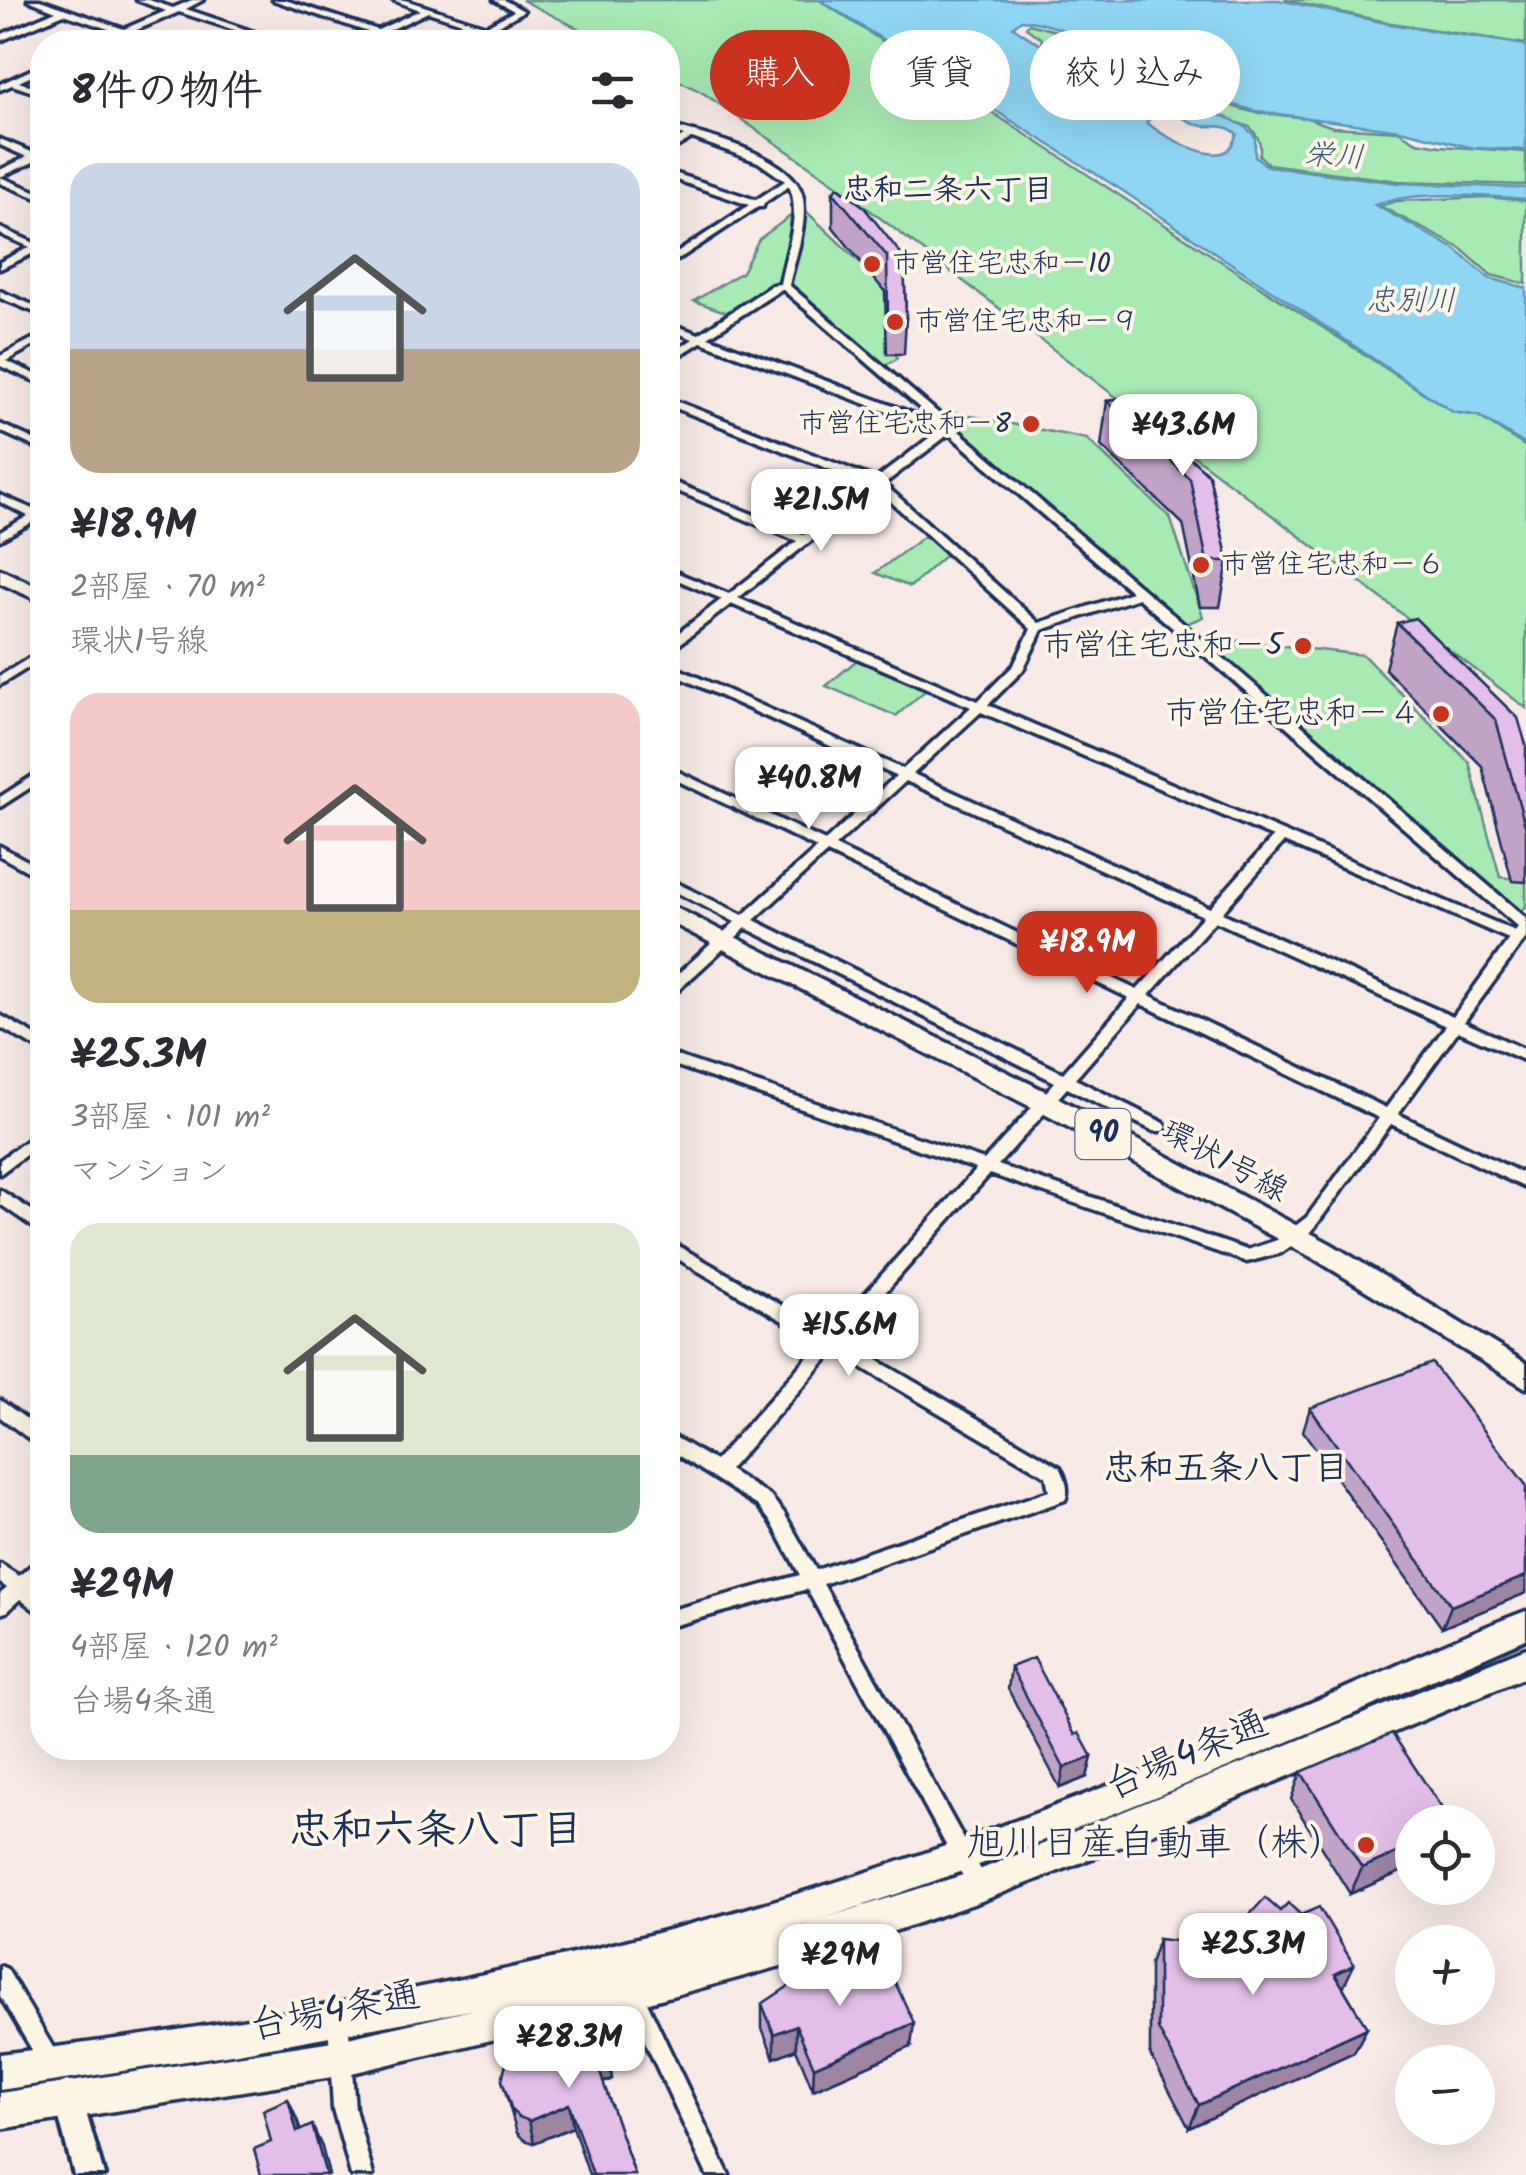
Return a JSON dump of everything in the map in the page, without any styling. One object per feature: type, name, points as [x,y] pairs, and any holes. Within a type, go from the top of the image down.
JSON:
[{"type":"main road","points":[[0,575],[30,590]]},
{"type":"main road","name":"環状1号線","points":[[680,918],[1044,1102],[1296,1238],[1526,1377]]},
{"type":"main road","name":"台場4条通","points":[[0,2111],[340,2058],[623,1975],[963,1856],[1168,1779],[1526,1625]]},
{"type":"main road","name":"台場4条通","points":[[0,2072],[623,1975],[836,1934],[979,1886],[1526,1662]]},
{"type":"street","points":[[32,0],[118,30]]},
{"type":"street","points":[[141,0],[240,30]]},
{"type":"street","points":[[129,30],[199,0]]},
{"type":"street","points":[[277,0],[369,30]]},
{"type":"street","points":[[400,0],[489,30]]},
{"type":"street","points":[[486,29],[520,11],[498,0]]},
{"type":"street","points":[[384,30],[426,10]]},
{"type":"street","points":[[0,38],[63,11]]},
{"type":"street","points":[[0,28],[12,33]]},
{"type":"street","points":[[0,74],[30,88]]},
{"type":"street","points":[[0,87],[30,74]]},
{"type":"street","points":[[680,132],[760,158],[792,181],[797,192],[796,212],[784,286]]},
{"type":"street","points":[[680,142],[690,136]]},
{"type":"street","points":[[0,142],[30,153]]},
{"type":"street","points":[[0,177],[30,162]]},
{"type":"street","points":[[0,177],[30,191]]},
{"type":"street","points":[[680,178],[760,205]]},
{"type":"street","points":[[680,256],[792,181]]},
{"type":"street","points":[[0,231],[30,243]]},
{"type":"street","points":[[0,266],[30,252]]},
{"type":"street","points":[[680,352],[776,287],[784,286],[1524,930]]},
{"type":"street","points":[[0,294],[30,307]]},
{"type":"street","points":[[680,330],[948,429]]},
{"type":"street","points":[[0,361],[30,344]]},
{"type":"street","points":[[0,361],[30,375]]},
{"type":"street","points":[[680,406],[878,484],[1037,628]]},
{"type":"street","points":[[0,427],[30,442]]},
{"type":"street","points":[[680,637],[948,429]]},
{"type":"street","points":[[680,488],[805,540]]},
{"type":"street","points":[[0,498],[30,510]]},
{"type":"street","points":[[0,538],[30,520]]},
{"type":"street","points":[[680,577],[1282,836],[1524,930]]},
{"type":"street","points":[[680,980],[980,706],[1019,667],[1037,628],[1141,593]]},
{"type":"street","points":[[1,679],[30,661]]},
{"type":"street","points":[[680,673],[1526,1056]]},
{"type":"street","points":[[680,778],[1526,1182]]},
{"type":"street","points":[[0,803],[30,782]]},
{"type":"street","points":[[718,1471],[1282,836]]},
{"type":"street","points":[[0,850],[30,868]]},
{"type":"street","points":[[680,888],[1159,1127]]},
{"type":"street","points":[[680,1062],[1247,1256],[1262,1254],[1296,1238],[1312,1221],[1524,930]]},
{"type":"street","points":[[0,1020],[30,1039]]},
{"type":"street","points":[[0,1168],[30,1144]]},
{"type":"street","points":[[0,1196],[30,1217]]},
{"type":"street","points":[[680,1253],[1054,1472],[1060,1495],[811,1580],[680,1616]]},
{"type":"street","points":[[0,1408],[30,1430]]},
{"type":"street","points":[[680,1447],[764,1501],[778,1518],[979,1886]]},
{"type":"street","points":[[0,1572],[30,1596]]},
{"type":"street","points":[[0,1606],[30,1578]]},
{"type":"street","points":[[623,1975],[718,2175]]},
{"type":"street","points":[[0,1976],[71,2102],[89,2175]]},
{"type":"street","points":[[338,2019],[344,2109],[362,2175]]},
{"type":"green space","points":[[522,0],[819,0],[870,33],[870,120],[1004,120],[1453,412],[1478,416],[1526,447],[1526,708],[834,183],[742,120],[850,120],[850,30],[710,30],[710,98],[680,81],[680,30],[581,30]]},
{"type":"green space","points":[[1284,0],[1526,0],[1526,44],[1391,23]]},
{"type":"green space","points":[[1029,24],[1052,30],[1030,31],[1026,28]]},
{"type":"green space","points":[[1240,108],[1307,118],[1333,127],[1398,131],[1417,142],[1440,146],[1526,152],[1526,185],[1398,181],[1268,164],[1259,155],[1259,140],[1250,127],[1230,120],[1240,120]]},
{"type":"green space","points":[[1488,197],[1526,201],[1526,284],[1491,275],[1460,248],[1380,206],[1396,201]]},
{"type":"green space","points":[[796,212],[807,212],[885,286],[897,359],[880,368],[784,286],[734,315],[694,301],[742,272],[759,239]]},
{"type":"green space","points":[[951,412],[1087,439],[1170,517],[1203,617],[1181,626],[934,416]]},
{"type":"green space","points":[[926,535],[947,554],[910,587],[875,573]]},
{"type":"green space","points":[[1213,638],[1363,655],[1469,762],[1500,877],[1526,880],[1526,907],[1515,915],[1200,643]]},
{"type":"green space","points":[[857,660],[927,689],[896,716],[826,686]]},
{"type":"water","name":"忠別川","points":[[820,0],[1279,0],[1390,24],[1526,45],[1526,150],[1474,148],[1400,130],[1240,107],[1240,30],[1065,30],[1021,20],[1013,27],[1030,38],[1030,120],[1149,120],[1146,122],[1171,138],[1214,154],[1230,148],[1237,134],[1227,128],[1201,126],[1187,120],[1232,120],[1255,136],[1255,156],[1267,166],[1398,183],[1526,188],[1526,199],[1429,196],[1375,205],[1455,249],[1489,278],[1526,288],[1526,445],[1479,416],[1453,412],[1010,120],[1010,30],[870,32]]},
{"type":"building","points":[[838,187],[863,206],[904,258],[906,318],[888,318],[887,256],[833,192]]},
{"type":"building","points":[[1124,397],[1209,475],[1228,561],[1207,561],[1190,479],[1107,401]]},
{"type":"building","points":[[1415,618],[1518,718],[1526,745],[1526,829],[1496,720],[1397,623]]},
{"type":"building","points":[[1432,1363],[1526,1485],[1526,1576],[1451,1606],[1310,1408]]},
{"type":"building","points":[[1034,1658],[1075,1735],[1079,1733],[1092,1757],[1064,1768],[1011,1667]]},
{"type":"building","points":[[1392,1733],[1440,1805],[1395,1805],[1395,1853],[1362,1868],[1301,1772]]},
{"type":"building","points":[[1265,1898],[1280,1911],[1288,1903],[1301,1915],[1319,1907],[1354,1965],[1335,1974],[1367,2028],[1199,2105],[1158,2029],[1158,1939],[1184,1942],[1208,1937],[1220,1924],[1241,1924]]},
{"type":"building","points":[[861,1962],[864,1967],[876,1962],[879,1968],[887,1965],[914,2023],[814,2067],[796,2025],[774,2034],[762,2004],[810,1972]]},
{"type":"building","points":[[597,2023],[608,2056],[596,2061],[635,2175],[593,2175],[569,2104],[529,2121],[512,2111],[502,2080],[509,2049],[517,2042]]},
{"type":"building","points":[[288,2099],[297,2132],[312,2125],[326,2175],[261,2175],[254,2149],[271,2142],[263,2110]]},
{"type":"place","name":"市営住宅忠和－10","points":[[872,264]]},
{"type":"place","name":"市営住宅忠和－９","points":[[895,322]]},
{"type":"place","name":"市営住宅忠和－8","points":[[1031,424]]},
{"type":"place","name":"市営住宅忠和－６","points":[[1201,565]]},
{"type":"place","name":"市営住宅忠和－5","points":[[1303,646]]},
{"type":"place","name":"市営住宅忠和－４","points":[[1441,714]]},
{"type":"place","name":"旭川日産自動車（株）","points":[[1366,1845]]},
{"type":"district","name":"忠和二条六丁目","points":[[948,191]]},
{"type":"district","name":"忠和五条八丁目","points":[[1226,1470]]},
{"type":"district","name":"忠和六条八丁目","points":[[436,1831]]},
{"type":"water label","name":"栄川","points":[[1334,157]]}]
